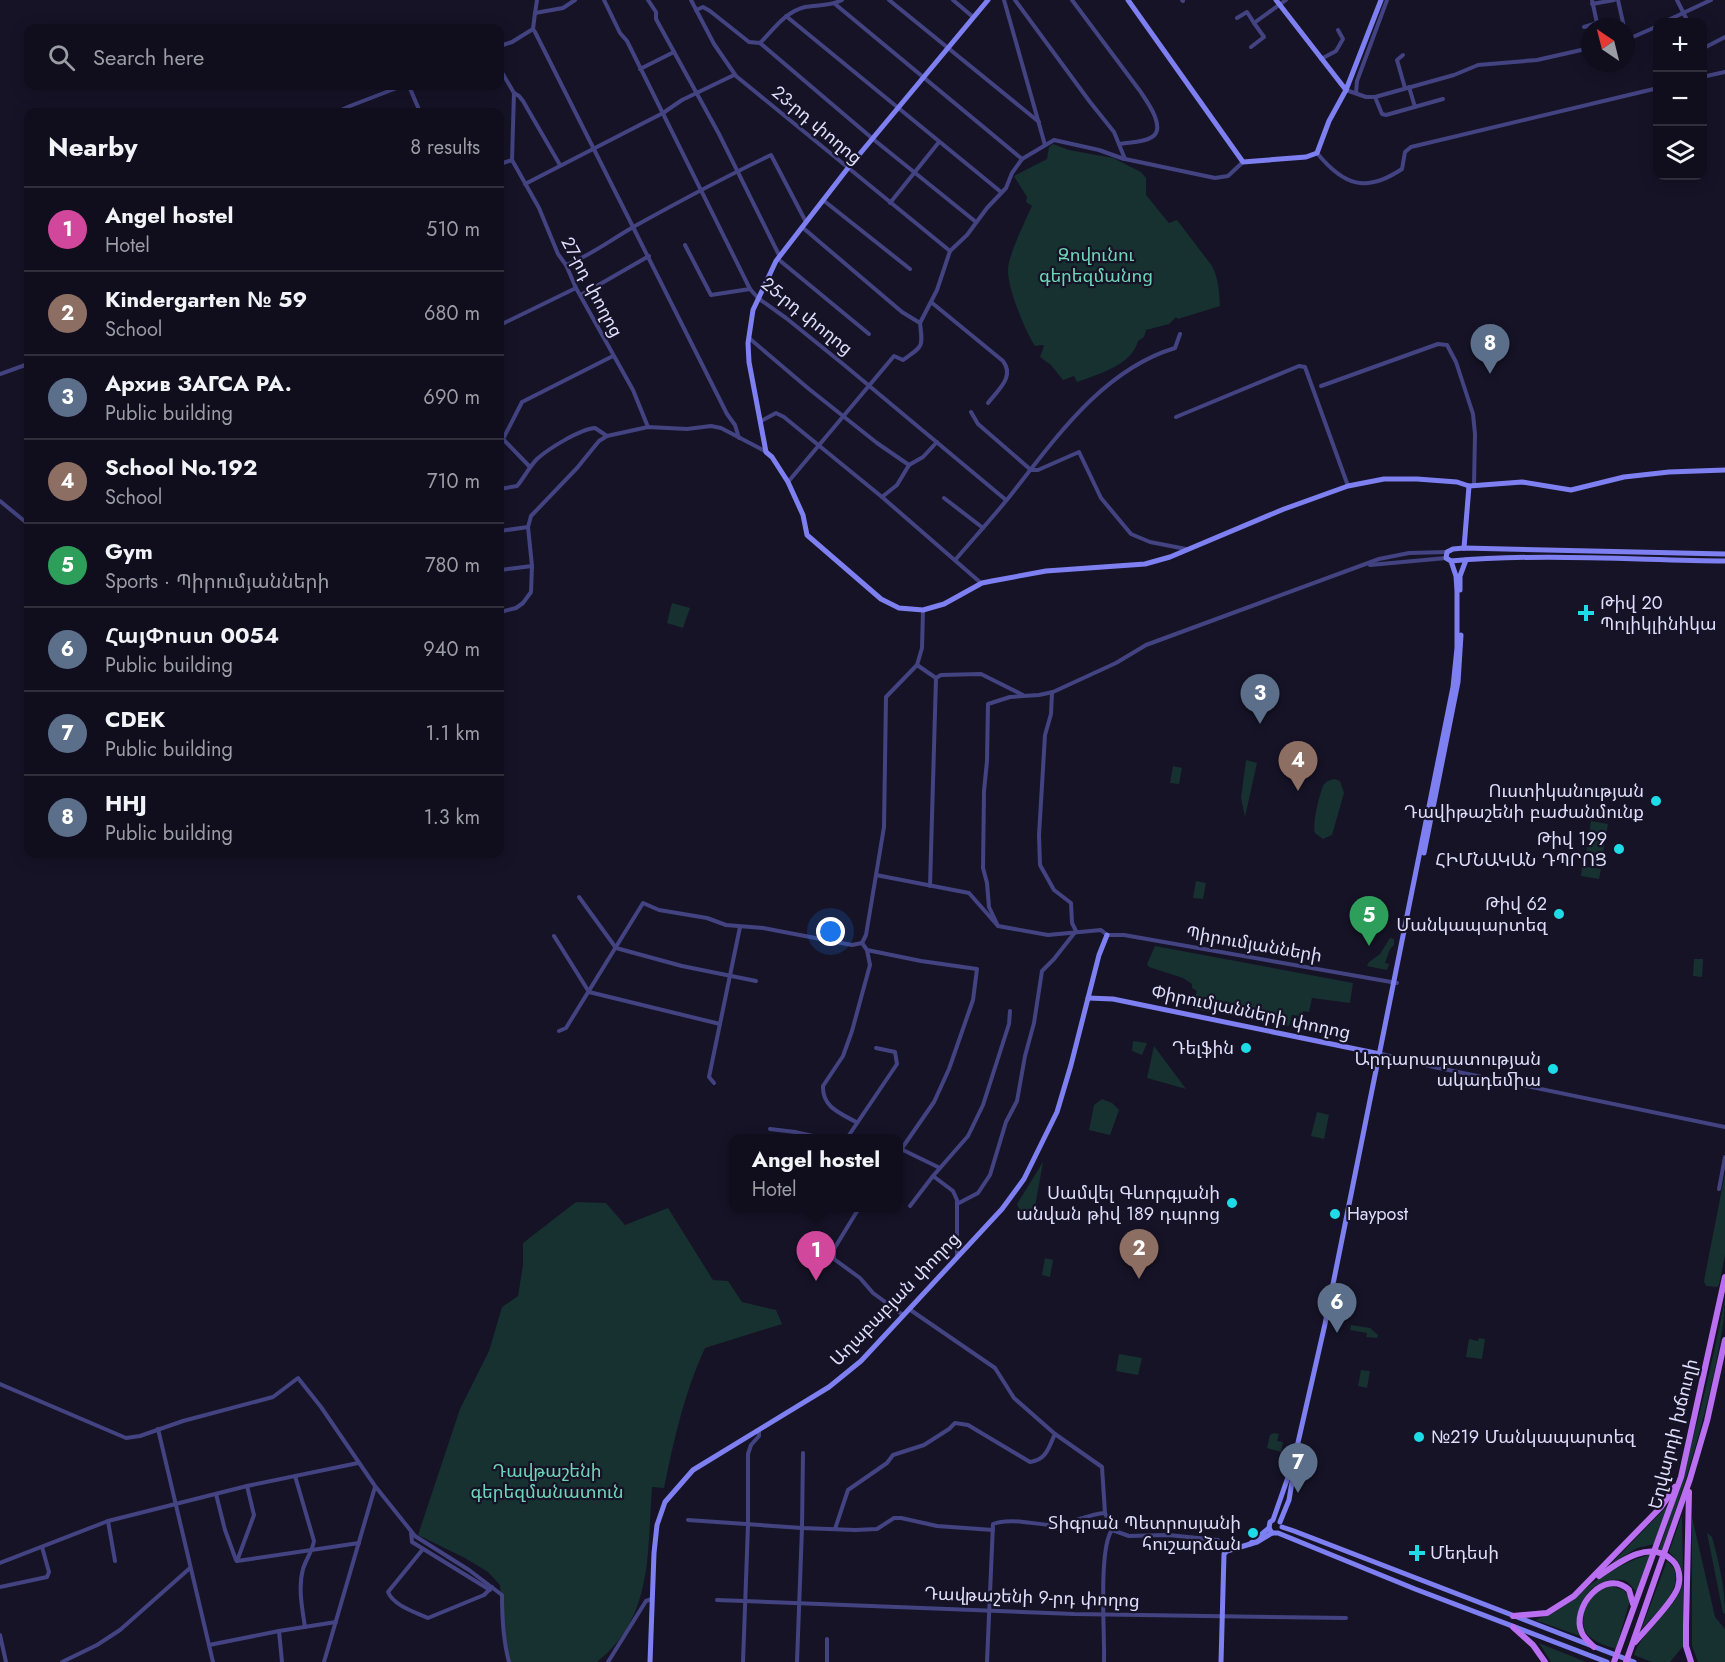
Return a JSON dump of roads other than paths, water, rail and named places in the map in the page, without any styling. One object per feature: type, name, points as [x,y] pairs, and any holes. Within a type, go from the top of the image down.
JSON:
[{"type":"main road","name":"Եղվարդի խճուղի","points":[[1614,1662],[1681,1477],[1724,1292],[1725,1277]]},
{"type":"main road","name":"Եղվարդի խճուղի","points":[[1626,1662],[1690,1479],[1707,1421],[1725,1340]]},
{"type":"main road","points":[[1513,1616],[1547,1613],[1564,1604],[1584,1587],[1661,1507],[1681,1477]]},
{"type":"main road","points":[[1690,1479],[1686,1646],[1691,1662]]},
{"type":"main road","points":[[1584,1587],[1616,1565],[1639,1553],[1659,1552],[1669,1556],[1676,1564],[1679,1579],[1676,1593],[1631,1647]]},
{"type":"main road","points":[[1594,1647],[1582,1634],[1580,1625],[1584,1603],[1592,1593],[1610,1583],[1625,1586],[1633,1599],[1633,1611]]},
{"type":"main road","points":[[1513,1627],[1533,1645],[1545,1662]]},
{"type":"street","points":[[537,0],[533,29],[727,414],[735,425],[739,438]]},
{"type":"street","points":[[535,12],[563,8],[576,0]]},
{"type":"street","name":"25-րդ փողոց","points":[[604,0],[702,189],[750,289],[758,298],[795,324],[938,441],[1006,500]]},
{"type":"street","points":[[648,0],[653,5],[656,20],[738,171],[778,257],[869,334]]},
{"type":"street","name":"23-րդ փողոց","points":[[691,0],[714,44],[734,75],[950,251]]},
{"type":"street","points":[[760,43],[786,16],[804,8],[835,4],[842,0]]},
{"type":"street","points":[[889,0],[1039,122]]},
{"type":"street","points":[[953,0],[974,17]]},
{"type":"street","points":[[766,452],[749,362],[749,338],[750,322],[758,298],[778,257],[848,168],[988,0]]},
{"type":"street","points":[[1004,0],[1045,145]]},
{"type":"street","points":[[1015,0],[1114,132],[1125,159]]},
{"type":"street","points":[[1072,0],[1149,104],[1157,122],[1156,134],[1152,138],[1119,144]]},
{"type":"street","points":[[1128,0],[1243,162]]},
{"type":"street","points":[[1254,23],[1278,2],[1286,0]]},
{"type":"street","points":[[788,482],[894,356],[903,360],[920,348],[922,342],[920,323],[941,280],[950,251],[967,235],[1001,192],[1022,159],[1054,140],[1099,150],[1125,159],[1215,178],[1228,176],[1243,162],[1306,157],[1317,153],[1329,121],[1346,90],[1380,0]]},
{"type":"street","points":[[1356,93],[1357,81],[1387,0]]},
{"type":"street","points":[[1595,18],[1592,2],[1616,0],[1621,18]]},
{"type":"street","points":[[1677,0],[1686,18]]},
{"type":"street","points":[[1672,18],[1711,0]]},
{"type":"street","points":[[1278,2],[1346,90],[1366,97],[1374,97],[1454,75],[1478,64],[1538,60],[1581,50]]},
{"type":"street","points":[[835,4],[1022,159]]},
{"type":"street","points":[[696,10],[703,7],[748,42],[760,43],[976,222]]},
{"type":"street","points":[[1237,18],[1246,12],[1264,37],[1251,46]]},
{"type":"street","points":[[786,16],[1001,192]]},
{"type":"street","points":[[1635,35],[1653,28]]},
{"type":"street","points":[[504,45],[533,29]]},
{"type":"street","points":[[1320,59],[1336,51],[1343,39],[1338,30]]},
{"type":"street","points":[[1707,46],[1725,37]]},
{"type":"street","points":[[640,69],[674,52]]},
{"type":"street","points":[[1403,55],[1397,60],[1415,107]]},
{"type":"street","points":[[1707,76],[1725,72]]},
{"type":"street","points":[[525,184],[663,113],[682,100],[734,75]]},
{"type":"street","points":[[504,76],[514,93],[523,101],[560,165]]},
{"type":"street","points":[[1317,153],[1334,171],[1352,181],[1369,184],[1386,180],[1402,170],[1405,152],[1411,147],[1653,89]]},
{"type":"street","points":[[346,108],[392,90]]},
{"type":"street","points":[[411,90],[418,108]]},
{"type":"street","points":[[504,163],[512,160],[514,93]]},
{"type":"street","points":[[1374,97],[1382,114],[1386,115],[1443,99]]},
{"type":"street","points":[[890,203],[939,142]]},
{"type":"street","points":[[566,265],[584,258],[599,246],[702,189],[771,155],[804,224],[902,312],[920,323]]},
{"type":"street","name":"27-րդ փողոց","points":[[512,160],[539,208],[558,254],[633,390],[648,427]]},
{"type":"street","points":[[823,199],[910,269]]},
{"type":"street","points":[[685,245],[711,295],[750,289]]},
{"type":"street","points":[[581,295],[649,256]]},
{"type":"street","points":[[504,323],[576,288]]},
{"type":"street","points":[[931,302],[1007,366],[1008,373],[1004,383],[988,403]]},
{"type":"street","points":[[956,559],[1065,428],[1101,390],[1155,354],[1175,348],[1180,334]]},
{"type":"street","points":[[749,338],[877,443],[909,465]]},
{"type":"street","points":[[1321,386],[1438,344],[1447,345],[1456,362],[1473,414],[1475,434],[1472,485],[1464,548]]},
{"type":"street","points":[[504,435],[522,402],[613,356]]},
{"type":"street","points":[[0,374],[24,365]]},
{"type":"street","points":[[1176,417],[1261,380],[1299,366],[1305,367],[1348,486]]},
{"type":"street","points":[[972,412],[978,424],[1031,470],[1038,470],[1079,452],[1101,498],[1131,534],[1150,542],[1187,550]]},
{"type":"street","points":[[761,421],[776,413],[784,417],[982,583]]},
{"type":"street","points":[[504,611],[516,608],[531,592],[532,566],[528,527],[531,516],[537,508],[577,468],[599,441],[608,436],[648,427],[687,429],[711,426],[722,428],[766,452],[772,457],[788,482],[803,515],[807,535],[882,599],[899,608],[923,610],[944,604],[982,583],[1046,571],[1145,564],[1170,557],[1284,509],[1348,486],[1395,479],[1457,482],[1472,485],[1522,482],[1571,490],[1624,477],[1669,472],[1725,470]]},
{"type":"street","points":[[504,488],[517,486],[535,460],[586,430],[595,428],[608,436]]},
{"type":"street","points":[[882,497],[897,485],[909,465],[923,457],[938,441]]},
{"type":"street","points":[[504,443],[530,467]]},
{"type":"street","points":[[944,498],[983,528]]},
{"type":"street","points":[[0,501],[24,521]]},
{"type":"street","points":[[504,530],[528,527]]},
{"type":"street","points":[[1448,557],[1453,549],[1464,548],[1472,550],[1725,554]]},
{"type":"street","points":[[1472,550],[1470,559],[1460,576],[1461,645],[1458,682],[1396,983],[1294,1460],[1273,1520],[1269,1524],[1415,1589],[1606,1662]]},
{"type":"street","points":[[998,926],[989,908],[983,868],[988,704],[1010,697],[1052,692],[1116,663],[1146,645],[1379,559],[1409,554],[1470,559],[1725,561]]},
{"type":"street","points":[[1396,983],[1455,674],[1457,591],[1456,576],[1448,557]]},
{"type":"street","points":[[504,570],[532,566]]},
{"type":"street","points":[[862,943],[866,935],[884,827],[886,697],[917,665],[922,648],[923,610]]},
{"type":"street","points":[[917,665],[936,678]]},
{"type":"street","points":[[936,678],[941,675],[981,674],[1023,696]]},
{"type":"street","points":[[930,886],[936,678]]},
{"type":"street","points":[[957,1204],[978,1193],[990,1175],[1006,1122],[1017,1101],[1034,1023],[1042,971],[1076,931],[1072,923],[1071,903],[1054,891],[1040,865],[1039,835],[1045,735],[1051,714],[1052,692]]},
{"type":"street","points":[[876,875],[969,893],[998,926]]},
{"type":"street","points":[[579,897],[616,948],[682,966],[756,981]]},
{"type":"street","points":[[559,1031],[566,1028],[643,903],[659,910],[740,927],[763,928],[852,945],[862,943]]},
{"type":"street","name":"Պիրումյանների","points":[[998,926],[1048,935],[1101,930],[1107,935],[1124,935],[1396,983]]},
{"type":"street","points":[[714,1083],[709,1077],[740,927]]},
{"type":"street","name":"Աղաբաբյան փողոց","points":[[650,1662],[656,1534],[665,1502],[693,1470],[829,1387],[861,1361],[1002,1209],[1022,1183],[1048,1134],[1071,1065],[1107,935]]},
{"type":"street","points":[[554,936],[589,992],[720,1024]]},
{"type":"street","points":[[856,1122],[831,1108],[825,1101],[823,1086],[843,1056],[870,965],[867,950],[862,943]]},
{"type":"street","points":[[867,950],[976,969],[973,1000],[948,1069],[934,1102],[903,1150],[940,1168]]},
{"type":"street","name":"Փիրումյանների փողոց","points":[[1088,998],[1113,999],[1725,1127]]},
{"type":"street","points":[[910,1206],[968,1136],[983,1105],[1010,1024],[1010,1011]]},
{"type":"street","points":[[849,1134],[897,1064],[895,1052],[876,1047]]},
{"type":"street","points":[[1221,1662],[1223,1557],[1227,1551],[1250,1544],[1276,1528],[1289,1500],[1341,1258],[1381,1054]]},
{"type":"street","points":[[770,1129],[804,1134]]},
{"type":"street","points":[[1719,1189],[1725,1156]]},
{"type":"street","points":[[933,1176],[953,1191],[957,1204],[957,1257]]},
{"type":"street","points":[[857,1212],[834,1249],[834,1258],[903,1316]]},
{"type":"street","points":[[909,1309],[995,1368],[1014,1398],[1055,1434],[1102,1467],[1105,1513],[1112,1530],[1128,1536],[1168,1535],[1218,1540],[1227,1551]]},
{"type":"street","points":[[0,1384],[126,1438],[140,1436],[273,1397],[298,1377],[358,1463],[415,1536],[469,1570],[491,1588]]},
{"type":"street","points":[[835,1529],[848,1490],[887,1463],[892,1455],[924,1446],[950,1429],[955,1423],[968,1425],[1030,1462],[1040,1459],[1048,1452],[1055,1434]]},
{"type":"street","points":[[158,1429],[213,1662]]},
{"type":"street","points":[[743,1662],[748,1454],[751,1445],[759,1436],[759,1429]]},
{"type":"street","points":[[797,1662],[802,1453]]},
{"type":"street","points":[[0,1563],[108,1521],[247,1486],[358,1463]]},
{"type":"street","points":[[295,1476],[314,1541],[303,1569],[302,1578],[301,1596],[305,1627]]},
{"type":"street","points":[[237,1561],[254,1515],[247,1486]]},
{"type":"street","points":[[324,1662],[375,1486]]},
{"type":"street","points":[[216,1494],[225,1530],[237,1561]]},
{"type":"street","points":[[987,1662],[993,1524],[996,1522],[1056,1525],[1094,1513],[1105,1513]]},
{"type":"street","points":[[688,1520],[802,1528],[877,1529],[894,1518],[901,1518],[937,1527],[993,1530]]},
{"type":"street","points":[[1273,1520],[1276,1528]]},
{"type":"street","points":[[108,1521],[115,1561]]},
{"type":"street","points":[[1276,1528],[1294,1530],[1634,1662]]},
{"type":"street","points":[[411,1530],[411,1541],[502,1594],[502,1621],[509,1662]]},
{"type":"street","points":[[1104,1662],[1103,1613],[1107,1537],[1112,1530]]},
{"type":"street","points":[[237,1561],[359,1543]]},
{"type":"street","points":[[0,1587],[47,1577],[49,1572],[42,1548]]},
{"type":"street","points":[[423,1549],[388,1592],[392,1600],[398,1604],[428,1618],[476,1598],[491,1588]]},
{"type":"street","points":[[63,1662],[97,1645],[120,1630],[190,1568]]},
{"type":"street","points":[[608,1662],[646,1601],[653,1599]]},
{"type":"street","name":"Դավթաշենի 9-րդ փողոց","points":[[717,1600],[989,1609],[1043,1613],[1346,1618]]},
{"type":"street","points":[[209,1645],[279,1631],[336,1623]]},
{"type":"street","points":[[279,1631],[282,1662]]},
{"type":"street","points":[[0,1635],[6,1662]]},
{"type":"street","points":[[826,1662],[827,1639]]},
{"type":"place","name":"HHJ","points":[[1490,374]]},
{"type":"place","name":"Թիվ 20 Պոլիկլինիկա","points":[[1586,613]]},
{"type":"place","name":"Архив ЗАГСА РА.","points":[[1260,724]]},
{"type":"place","name":"School No.192","points":[[1298,791]]},
{"type":"place","name":"Ուստիկանության Դավիթաշենի բաժանմունք","points":[[1656,801]]},
{"type":"place","name":"Թիվ 199 ՀԻՄՆԱԿԱՆ ԴՊՐՈՑ","points":[[1619,849]]},
{"type":"place","name":"Թիվ 62 Մանկապարտեզ","points":[[1559,914]]},
{"type":"place","name":"Gym","points":[[1369,946]]},
{"type":"place","name":"Դելֆին","points":[[1246,1048]]},
{"type":"place","name":"Արդարադատության ակադեմիա","points":[[1553,1069]]},
{"type":"place","name":"Սամվել Գևորգյանի անվան թիվ 189 դպրոց","points":[[1232,1203]]},
{"type":"place","name":"Haypost","points":[[1335,1214]]},
{"type":"place","name":"Kindergarten № 59","points":[[1139,1279]]},
{"type":"place","name":"Angel hostel","points":[[816,1281]]},
{"type":"place","name":"ՀայՓոստ 0054","points":[[1337,1333]]},
{"type":"place","name":"№219 Մանկապարտեզ","points":[[1419,1437]]},
{"type":"place","name":"CDEK","points":[[1298,1493]]},
{"type":"place","name":"Տիգրան Պետրոսյանի հուշարձան","points":[[1253,1533]]},
{"type":"place","name":"Մեդեսի","points":[[1417,1553]]},
{"type":"park label","name":"Զովունու գերեզմանոց","points":[[1096,265]]},
{"type":"park label","name":"Դավթաշենի գերեզմանատուն","points":[[547,1481]]}]
